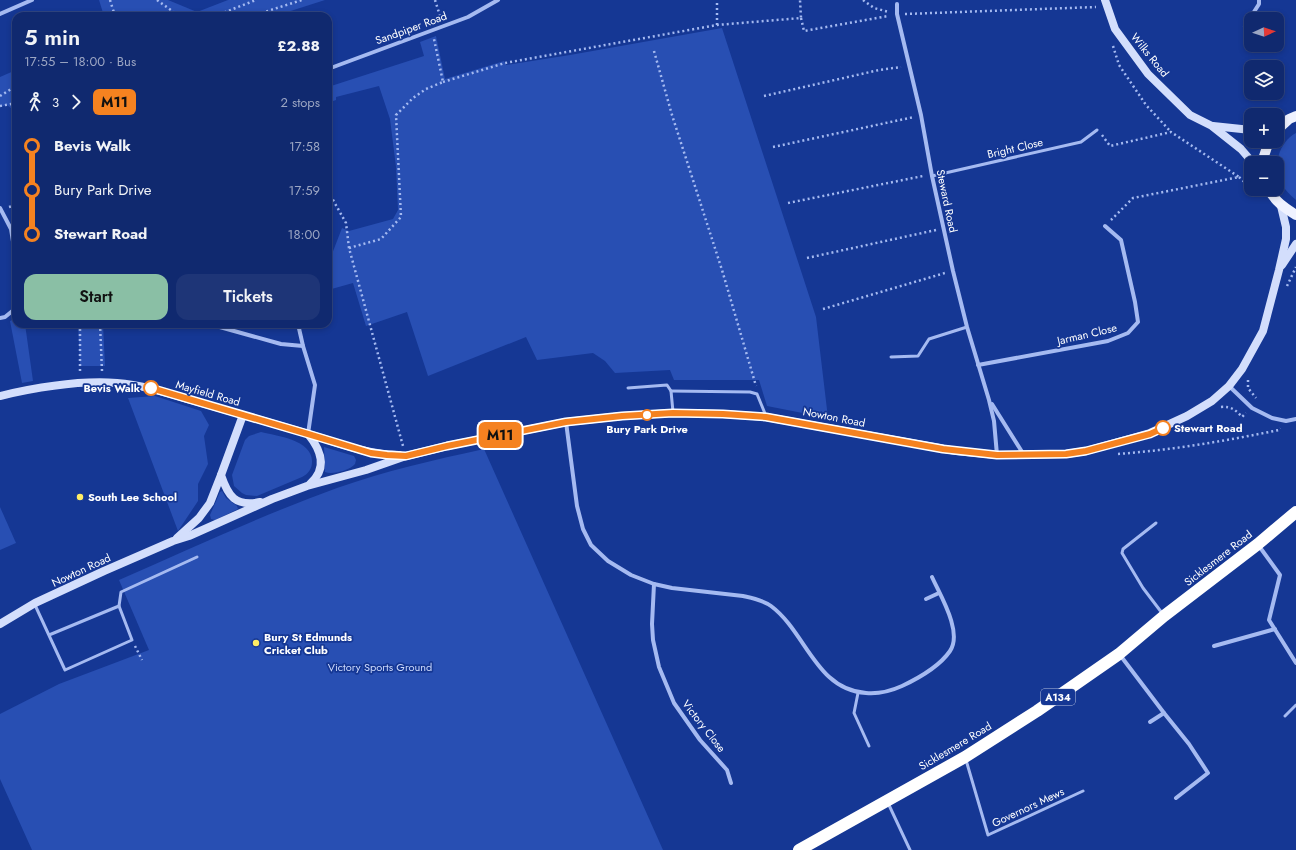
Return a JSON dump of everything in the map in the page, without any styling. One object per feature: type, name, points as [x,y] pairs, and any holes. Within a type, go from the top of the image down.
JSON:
[{"type":"highway","name":"Sicklesmere Road","points":[[798,850],[887,802],[965,757],[1037,711],[1119,654],[1164,616],[1258,544],[1296,512]]},
{"type":"main road","points":[[1284,123],[1296,116]]},
{"type":"main road","points":[[1273,196],[1281,206],[1296,215]]},
{"type":"street","points":[[0,14],[32,0]]},
{"type":"street","name":"Sandpiper Road","points":[[332,68],[468,17],[498,0]]},
{"type":"street","points":[[1254,12],[1259,4],[1259,0]]},
{"type":"street","name":"Steward Road","points":[[897,2],[897,14],[921,115],[943,228],[967,327],[989,400],[995,432],[997,455]]},
{"type":"street","name":"Wilks Road","points":[[1107,4],[1115,29],[1148,74],[1190,115],[1212,126],[1241,149],[1247,156]]},
{"type":"street","name":"Wilks Road","points":[[1212,126],[1244,129]]},
{"type":"street","name":"Nowton Road","points":[[0,624],[35,603],[173,541],[190,536],[272,499],[307,486],[366,470],[406,456],[447,446],[566,422],[622,416],[673,413],[766,417],[942,448],[997,455],[1066,454],[1086,451],[1150,434],[1187,416],[1212,401],[1229,386],[1242,369],[1263,331],[1279,270],[1286,239],[1286,227],[1281,206]]},
{"type":"street","points":[[0,208],[11,229],[12,235]]},
{"type":"street","name":"Jarman Close","points":[[978,365],[1108,341],[1128,333],[1138,322],[1135,302],[1121,240],[1105,226]]},
{"type":"street","name":"Nowton Road","points":[[1279,270],[1296,244]]},
{"type":"street","points":[[0,318],[5,317],[12,311]]},
{"type":"street","points":[[223,328],[281,344],[303,346]]},
{"type":"street","points":[[299,328],[303,346],[316,385],[308,434],[317,445],[320,453],[320,462],[316,478],[307,486]]},
{"type":"street","name":"Mayfield Road","points":[[0,396],[38,388],[80,383],[102,382],[136,385],[165,392],[371,453],[406,456]]},
{"type":"street","points":[[1229,386],[1252,408],[1272,418],[1286,421],[1296,419]]},
{"type":"street","name":"Steward Road","points":[[989,400],[1024,454]]},
{"type":"street","name":"Nowton Road","points":[[173,541],[199,518],[210,503],[222,475],[243,415]]},
{"type":"street","points":[[566,422],[577,506],[583,529],[591,545],[608,561],[631,575],[654,584],[672,588],[742,596],[770,605],[782,615],[827,676],[837,685],[848,690],[858,693],[871,694],[892,691],[916,680],[936,666],[950,651],[954,644],[953,625],[932,577]]},
{"type":"street","name":"Nowton Road","points":[[222,475],[229,494],[235,500],[251,504],[272,499]]},
{"type":"street","points":[[1258,544],[1280,575],[1269,620],[1296,663]]},
{"type":"street","name":"Victory Close","points":[[654,584],[652,624],[653,640],[659,667],[674,703],[700,740],[728,770],[731,783]]},
{"type":"street","points":[[926,599],[939,593]]},
{"type":"street","points":[[1214,646],[1275,628]]},
{"type":"street","points":[[1119,654],[1189,744],[1208,773],[1176,798]]},
{"type":"street","points":[[1150,722],[1164,713]]},
{"type":"lane","name":"Bright Close","points":[[932,176],[1081,142],[1097,130]]},
{"type":"lane","points":[[891,357],[918,356],[929,339],[967,327]]},
{"type":"lane","points":[[628,388],[667,385],[671,391],[673,413]]},
{"type":"lane","points":[[671,391],[750,392],[757,394],[766,417]]},
{"type":"lane","points":[[1156,523],[1123,549],[1122,554],[1143,588],[1164,616]]},
{"type":"lane","points":[[35,603],[64,670],[132,640],[119,606],[121,592],[197,557]]},
{"type":"lane","points":[[49,635],[119,606]]},
{"type":"lane","points":[[858,693],[854,713],[869,746]]},
{"type":"lane","points":[[1285,716],[1296,705]]},
{"type":"lane","name":"Governors Mews","points":[[965,757],[988,835],[1083,792]]},
{"type":"lane","points":[[887,802],[910,850]]},
{"type":"path","points":[[110,0],[114,12]]},
{"type":"path","points":[[157,0],[174,12]]},
{"type":"path","points":[[226,12],[256,0]]},
{"type":"path","points":[[264,12],[302,0]]},
{"type":"path","points":[[435,0],[443,26]]},
{"type":"path","points":[[717,0],[717,25]]},
{"type":"path","points":[[800,0],[801,18],[804,31],[897,14],[1107,4]]},
{"type":"path","points":[[863,0],[874,8],[897,14]]},
{"type":"path","points":[[349,248],[381,239],[401,217],[396,115],[413,98],[426,89],[443,82],[505,63],[717,25],[801,18]]},
{"type":"path","points":[[433,30],[443,82]]},
{"type":"path","points":[[1112,43],[1119,65],[1146,105],[1170,132],[1244,182]]},
{"type":"path","points":[[654,51],[672,115],[755,380],[757,394]]},
{"type":"path","points":[[764,96],[879,70],[910,66]]},
{"type":"path","points":[[0,96],[12,88]]},
{"type":"path","points":[[0,106],[12,105]]},
{"type":"path","points":[[773,147],[890,123],[921,115]]},
{"type":"path","points":[[1097,130],[1110,146],[1170,132]]},
{"type":"path","points":[[788,203],[921,176],[932,176]]},
{"type":"path","points":[[1105,226],[1133,198],[1239,177]]},
{"type":"path","points":[[332,198],[346,223],[349,248],[406,456]]},
{"type":"path","points":[[807,258],[943,228]]},
{"type":"path","points":[[1286,289],[1296,266]]},
{"type":"path","points":[[823,309],[953,271]]},
{"type":"path","points":[[80,328],[80,383]]},
{"type":"path","points":[[100,328],[102,382]]},
{"type":"path","points":[[1218,407],[1227,406],[1235,409],[1242,417],[1259,401],[1248,388],[1248,376]]},
{"type":"path","points":[[1110,455],[1174,449],[1259,434],[1278,430],[1286,421]]},
{"type":"path","points":[[1108,445],[1110,455]]},
{"type":"path","points":[[1110,455],[1129,449]]},
{"type":"path","points":[[132,640],[142,660]]},
{"type":"green space","points":[[99,0],[168,0],[197,12],[103,12]]},
{"type":"green space","points":[[228,0],[325,0],[288,12],[197,12]]},
{"type":"green space","points":[[722,28],[816,317],[828,418],[767,406],[759,380],[674,380],[670,370],[615,373],[605,361],[593,353],[537,360],[526,337],[428,376],[407,312],[366,326],[353,283],[332,289],[332,254],[342,228],[349,231],[393,219],[398,210],[396,167],[390,119],[379,86],[336,97],[336,100],[332,102],[332,86],[424,56],[420,42],[436,36],[445,79],[504,61],[506,65]]},
{"type":"green space","points":[[12,72],[12,109],[7,105],[0,107],[0,77]]},
{"type":"green space","points":[[1296,133],[1296,200],[1284,187],[1284,156],[1279,156],[1281,148],[1284,148],[1284,144]]},
{"type":"green space","points":[[12,320],[12,328],[26,328],[33,381],[22,383],[10,321]]},
{"type":"green space","points":[[78,328],[103,328],[105,366],[80,366]]},
{"type":"green space","points":[[155,396],[201,411],[209,425],[204,436],[208,464],[198,484],[198,501],[178,531],[128,398]]},
{"type":"green space","points":[[261,432],[284,437],[301,444],[311,455],[311,467],[308,473],[302,477],[257,496],[246,495],[234,486],[232,475],[245,440],[249,436]]},
{"type":"green space","points":[[324,447],[354,456],[356,460],[355,464],[341,471],[332,473],[325,472]]},
{"type":"green space","name":"Victory Sports Ground","points":[[484,449],[663,850],[32,850],[0,779],[0,714],[59,684],[149,650],[119,580],[309,498],[391,471]]},
{"type":"green space","points":[[222,491],[226,498],[237,506],[238,509],[215,520],[211,519],[210,515],[220,492]]},
{"type":"green space","points":[[0,507],[16,543],[0,550]]},
{"type":"bus line","name":"M11","points":[[151,388],[371,453],[406,456],[447,446],[566,422],[622,416],[673,413],[766,417],[943,449],[997,455],[1066,454],[1086,451],[1150,434],[1163,428]]},
{"type":"place","name":"Bevis Walk","points":[[151,388]]},
{"type":"place","name":"Bury Park Drive","points":[[647,415]]},
{"type":"place","name":"Stewart Road","points":[[1163,428]]},
{"type":"place","name":"South Lee School","points":[[80,497]]},
{"type":"place","name":"Bury St Edmunds Cricket Club","points":[[256,643]]}]
